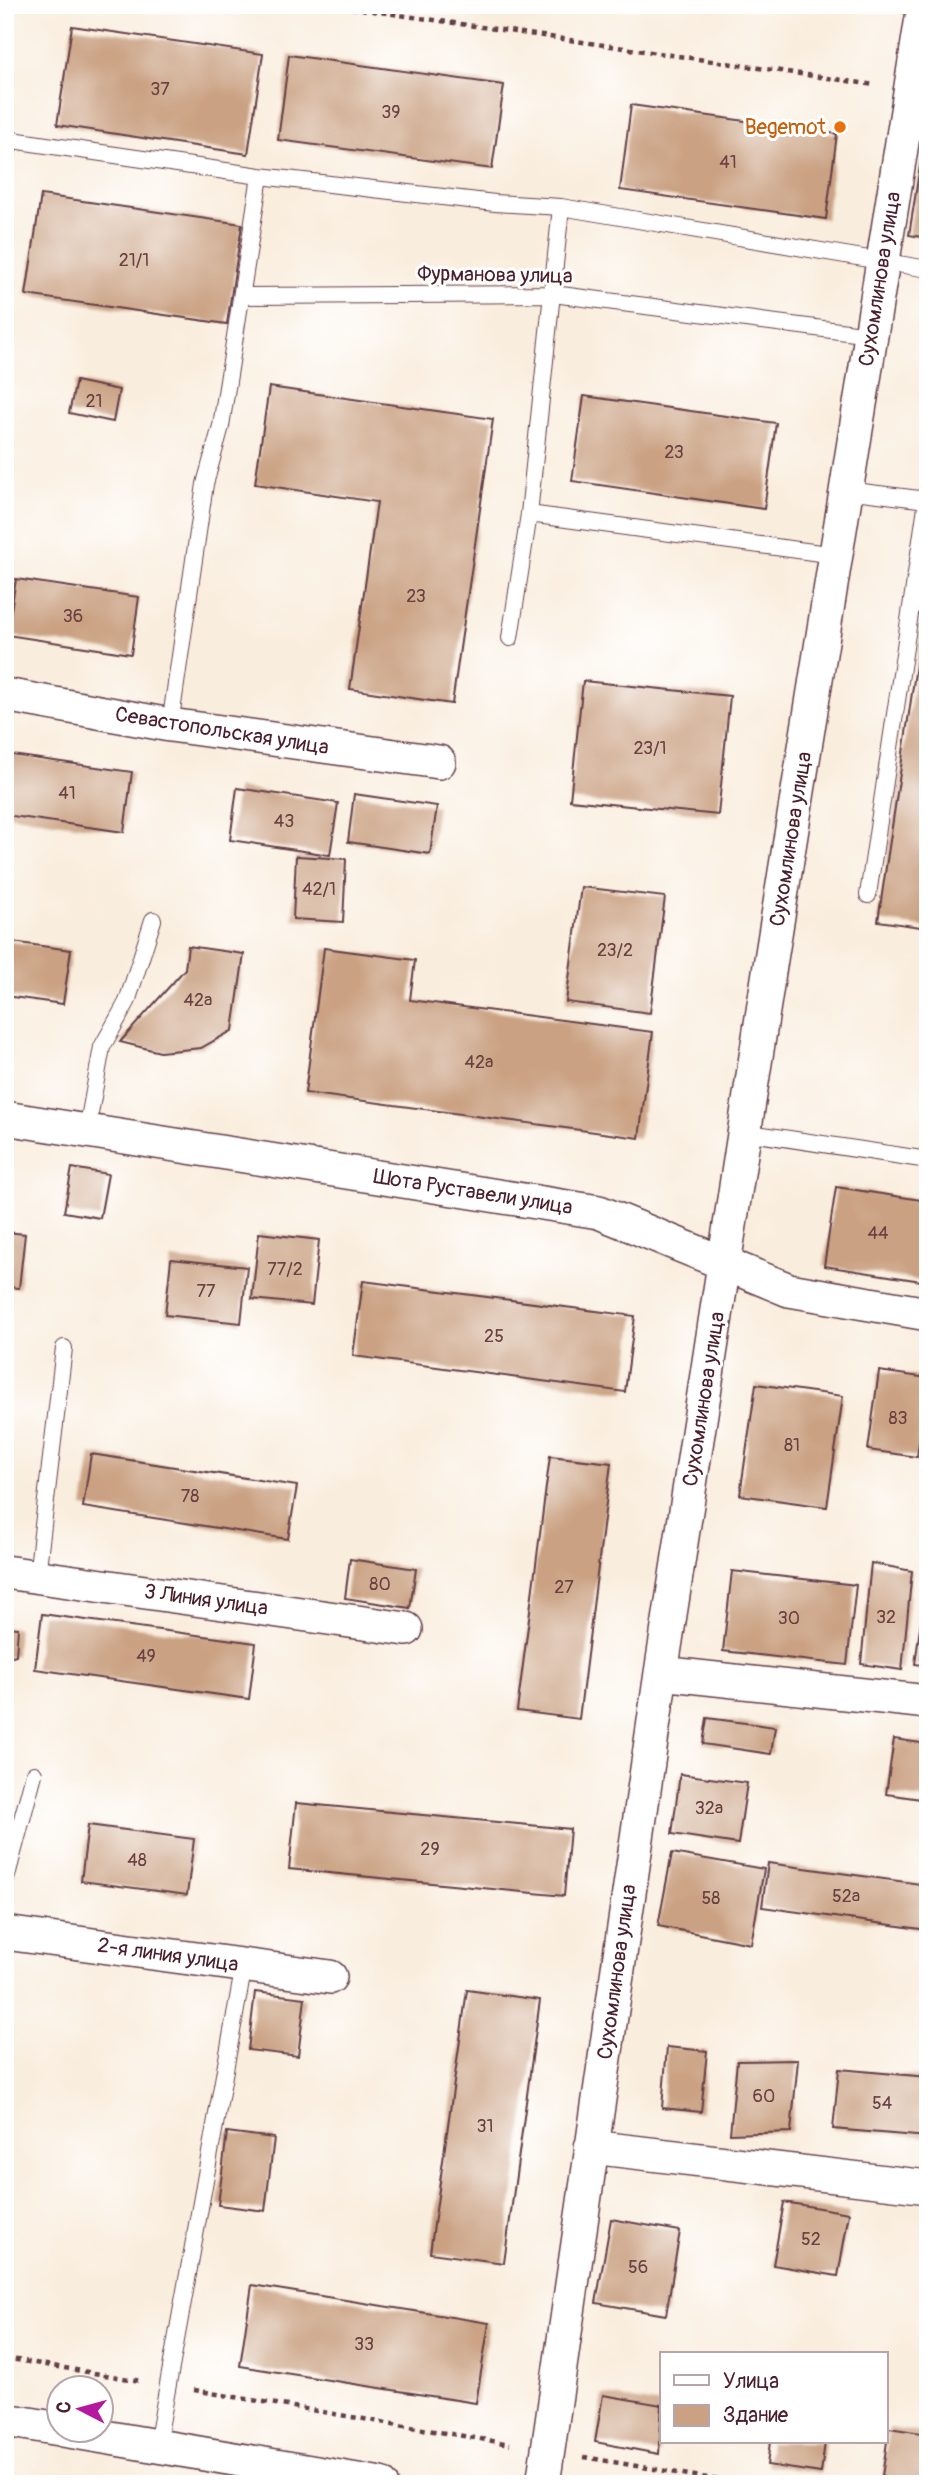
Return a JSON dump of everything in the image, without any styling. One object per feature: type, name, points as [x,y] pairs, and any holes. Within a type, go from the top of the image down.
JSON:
[{"type":"street","name":"Сухомлинова улица","points":[[543,2484],[661,1672],[835,555],[924,5]]},
{"type":"street","name":"Севастопольская улица","points":[[5,695],[170,725],[439,762]]},
{"type":"street","name":"Шота Руставели улица","points":[[5,1118],[599,1212],[789,1290],[928,1314]]},
{"type":"street","name":"3 Линия улица","points":[[21,1574],[406,1629]]},
{"type":"street","points":[[661,1672],[928,1702]]},
{"type":"street","name":"2-я линия улица","points":[[5,1933],[330,1977]]},
{"type":"street","points":[[591,2147],[928,2187]]},
{"type":"street","points":[[5,2420],[46,2427]]},
{"type":"street","points":[[116,2438],[381,2484]]},
{"type":"lane","points":[[5,163],[7,139],[260,176],[495,203],[561,207],[928,269]]},
{"type":"lane","points":[[170,725],[205,484],[221,426],[260,176]]},
{"type":"lane","points":[[510,638],[529,514],[561,207]]},
{"type":"lane","name":"Фурманова улица","points":[[242,296],[553,294],[870,335]]},
{"type":"lane","points":[[846,490],[927,500],[868,895]]},
{"type":"lane","points":[[529,514],[835,555]]},
{"type":"lane","points":[[88,1130],[103,1047],[127,1002],[153,920]]},
{"type":"lane","points":[[744,1132],[928,1160]]},
{"type":"lane","points":[[21,1574],[64,1348]]},
{"type":"lane","points":[[5,1884],[34,1774]]},
{"type":"lane","points":[[157,2445],[243,1965]]},
{"type":"path","points":[[332,5],[909,90]]},
{"type":"path","points":[[5,2358],[742,2484]]},
{"type":"building","points":[[72,26],[263,54],[248,154],[57,125]]},
{"type":"building","points":[[289,55],[504,85],[492,169],[278,140]]},
{"type":"building","points":[[631,105],[837,134],[826,219],[620,190]]},
{"type":"building","points":[[923,148],[928,149],[928,238],[909,235]]},
{"type":"building","points":[[41,195],[242,224],[227,324],[26,295]]},
{"type":"building","points":[[76,381],[119,390],[113,422],[69,413]]},
{"type":"building","points":[[269,387],[493,419],[452,704],[350,689],[377,502],[255,484]]},
{"type":"building","points":[[584,396],[776,423],[764,509],[572,481]]},
{"type":"building","points":[[16,579],[139,597],[131,654],[7,635]]},
{"type":"building","points":[[928,599],[928,928],[878,921]]},
{"type":"building","points":[[583,681],[730,696],[718,815],[570,800]]},
{"type":"building","points":[[5,754],[132,772],[124,832],[5,815]]},
{"type":"building","points":[[237,788],[338,803],[330,855],[230,840]]},
{"type":"building","points":[[354,794],[437,806],[430,854],[348,842]]},
{"type":"building","points":[[296,856],[346,859],[343,922],[293,919]]},
{"type":"building","points":[[581,887],[665,897],[650,1013],[566,1002]]},
{"type":"building","points":[[5,941],[71,950],[63,1004],[5,996]]},
{"type":"building","points":[[188,946],[244,954],[233,1030],[201,1048],[160,1052],[120,1042],[185,969]]},
{"type":"building","points":[[324,948],[415,960],[410,1000],[653,1032],[639,1138],[305,1093]]},
{"type":"building","points":[[72,1168],[108,1174],[100,1218],[64,1212]]},
{"type":"building","points":[[836,1187],[928,1201],[928,1282],[824,1266]]},
{"type":"building","points":[[5,1232],[25,1234],[19,1288],[5,1287]]},
{"type":"building","points":[[259,1233],[319,1240],[312,1305],[252,1299]]},
{"type":"building","points":[[171,1259],[247,1267],[241,1323],[165,1315]]},
{"type":"building","points":[[363,1281],[635,1316],[625,1392],[353,1356]]},
{"type":"building","points":[[879,1371],[928,1378],[917,1457],[868,1450]]},
{"type":"building","points":[[756,1384],[843,1396],[827,1507],[740,1495]]},
{"type":"building","points":[[91,1454],[297,1486],[288,1539],[83,1507]]},
{"type":"building","points":[[550,1456],[611,1463],[579,1719],[517,1711]]},
{"type":"building","points":[[350,1559],[416,1569],[410,1608],[345,1598]]},
{"type":"building","points":[[871,1563],[912,1571],[902,1670],[861,1664]]},
{"type":"building","points":[[732,1571],[856,1585],[847,1665],[723,1651]]},
{"type":"building","points":[[924,1599],[928,1599],[928,1666],[915,1664]]},
{"type":"building","points":[[42,1614],[256,1643],[249,1699],[35,1669]]},
{"type":"building","points":[[5,1627],[18,1628],[16,1655],[5,1658]]},
{"type":"building","points":[[707,1718],[775,1727],[771,1754],[703,1744]]},
{"type":"building","points":[[894,1739],[928,1744],[928,1800],[886,1794]]},
{"type":"building","points":[[680,1774],[747,1783],[738,1844],[672,1834]]},
{"type":"building","points":[[296,1803],[570,1829],[564,1896],[289,1869]]},
{"type":"building","points":[[88,1825],[194,1839],[187,1895],[81,1881]]},
{"type":"building","points":[[672,1853],[764,1869],[751,1944],[658,1926]]},
{"type":"building","points":[[768,1863],[928,1885],[928,1930],[762,1907]]},
{"type":"building","points":[[467,1990],[540,2000],[504,2263],[430,2253]]},
{"type":"building","points":[[255,1992],[305,1998],[298,2056],[248,2050]]},
{"type":"building","points":[[667,2047],[707,2051],[701,2112],[662,2108]]},
{"type":"building","points":[[798,2060],[791,2132],[730,2134],[737,2061]]},
{"type":"building","points":[[839,2069],[928,2077],[928,2137],[833,2129]]},
{"type":"building","points":[[227,2132],[274,2138],[265,2211],[218,2205]]},
{"type":"building","points":[[784,2202],[849,2213],[838,2276],[773,2265]]},
{"type":"building","points":[[611,2219],[680,2231],[666,2315],[596,2303]]},
{"type":"building","points":[[252,2285],[489,2323],[476,2403],[240,2366]]},
{"type":"building","points":[[603,2395],[660,2405],[659,2454],[595,2442]]},
{"type":"building","points":[[889,2428],[928,2434],[928,2484],[881,2483]]},
{"type":"building","points":[[770,2444],[825,2444],[821,2473],[767,2465]]},
{"type":"place","name":"Begemot","points":[[840,127]]}]
